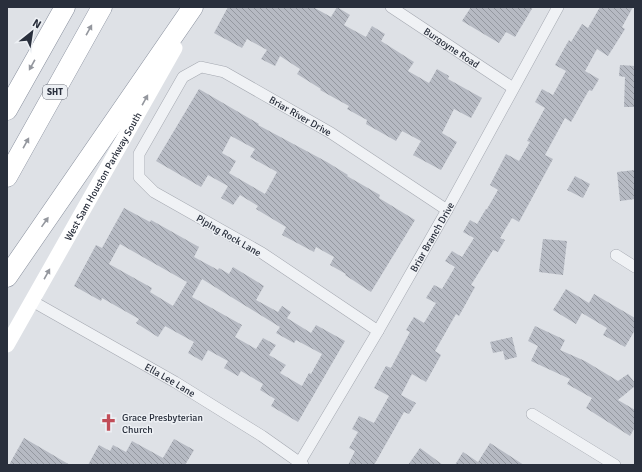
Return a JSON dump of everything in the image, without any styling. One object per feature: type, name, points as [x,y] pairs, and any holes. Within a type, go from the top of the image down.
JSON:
[{"type":"highway","points":[[7,110],[65,7]]},
{"type":"highway","name":"SHT","points":[[7,178],[102,7]]},
{"type":"highway","points":[[7,277],[193,7]]},
{"type":"main road","name":"West Sam Houston Parkway South","points":[[7,345],[198,7]]},
{"type":"street","name":"Burgoyne Road","points":[[391,7],[513,88]]},
{"type":"street","name":"Briar Branch Drive","points":[[301,464],[447,210],[558,7]]},
{"type":"street","name":"Briar River Drive","points":[[162,114],[183,77],[201,67],[224,72],[331,133],[447,210]]},
{"type":"street","name":"Piping Rock Lane","points":[[162,114],[139,154],[139,177],[154,192],[262,253],[378,331]]},
{"type":"street","points":[[616,255],[635,267]]},
{"type":"street","name":"Ella Lee Lane","points":[[32,301],[175,382],[262,436],[301,464]]},
{"type":"street","points":[[532,414],[615,465]]},
{"type":"building","points":[[228,7],[313,7],[331,17],[337,7],[350,15],[344,25],[366,37],[372,26],[385,34],[381,41],[414,62],[408,71],[429,83],[437,69],[449,76],[448,79],[482,98],[471,118],[454,109],[442,133],[457,142],[441,170],[413,155],[421,141],[402,131],[396,141],[366,124],[367,120],[347,109],[349,106],[320,90],[321,89],[297,74],[300,69],[280,56],[275,66],[261,59],[267,50],[247,39],[242,48],[214,33]]},
{"type":"building","points":[[471,7],[533,7],[515,37],[506,32],[499,43],[462,21]]},
{"type":"building","points":[[600,7],[633,7],[622,27],[625,29],[608,56],[597,49],[585,71],[599,79],[592,91],[589,90],[571,122],[565,118],[545,155],[553,159],[519,222],[512,218],[500,238],[505,240],[498,252],[493,250],[471,285],[475,287],[459,316],[456,314],[435,351],[441,355],[426,382],[412,374],[401,395],[416,403],[409,414],[404,412],[374,465],[348,465],[355,451],[349,448],[358,432],[352,429],[359,416],[374,423],[389,396],[374,388],[386,366],[391,368],[410,332],[406,330],[414,317],[424,323],[436,303],[426,298],[434,285],[442,289],[455,267],[445,261],[452,251],[462,257],[474,238],[463,232],[470,220],[477,224],[498,190],[490,185],[506,154],[519,161],[530,142],[527,141],[545,108],[535,102],[542,89],[553,95],[566,71],[555,65],[569,40],[571,42],[582,24],[588,28]]},
{"type":"building","points":[[620,65],[635,66],[635,107],[624,107],[625,77],[619,76]]},
{"type":"building","points":[[199,89],[259,124],[258,125],[327,162],[348,175],[347,176],[380,195],[379,198],[415,220],[371,292],[345,275],[346,274],[330,265],[334,257],[316,247],[314,252],[282,235],[286,227],[256,209],[258,206],[240,195],[233,205],[221,198],[228,186],[208,175],[201,187],[156,161]],"holes":[[[231,136],[255,149],[250,157],[277,172],[265,194],[229,173],[236,161],[222,153]]]},
{"type":"building","points":[[635,170],[635,199],[620,201],[617,172]]},
{"type":"building","points":[[575,176],[590,184],[583,198],[567,190]]},
{"type":"building","points":[[124,208],[150,222],[151,220],[199,247],[194,257],[218,270],[219,268],[229,274],[233,267],[264,286],[256,300],[278,312],[282,306],[291,312],[287,318],[311,333],[316,325],[345,341],[298,422],[271,406],[275,399],[260,390],[263,384],[241,371],[238,376],[224,368],[228,361],[208,350],[202,361],[188,353],[194,342],[165,326],[158,337],[136,323],[139,319],[102,298],[101,301],[74,286],[96,245],[102,248]],"holes":[[[120,244],[187,282],[173,306],[150,292],[152,288],[109,264]],[[202,279],[280,327],[276,333],[294,343],[296,340],[322,354],[311,374],[309,373],[302,386],[280,373],[286,365],[269,355],[276,345],[263,338],[256,349],[235,337],[242,325],[192,297]]]},
{"type":"building","points":[[543,239],[567,241],[563,275],[539,272]]},
{"type":"building","points":[[566,289],[589,303],[594,294],[635,318],[635,330],[625,347],[603,335],[607,328],[582,313],[576,324],[553,310]]},
{"type":"building","points":[[535,326],[565,340],[560,350],[585,361],[618,381],[628,374],[635,383],[635,386],[618,400],[635,410],[635,427],[630,436],[586,408],[592,398],[567,384],[570,379],[531,361],[538,346],[528,341]]},
{"type":"building","points":[[512,337],[517,357],[505,360],[503,351],[493,353],[490,342]]},
{"type":"building","points":[[24,438],[70,465],[9,465]]},
{"type":"building","points":[[174,439],[194,450],[185,465],[88,465],[99,445],[110,451],[113,445],[126,452],[132,441],[163,458]]},
{"type":"building","points":[[490,443],[524,465],[455,465],[463,452],[478,462]]},
{"type":"building","points":[[420,448],[443,465],[408,465]]},
{"type":"place","name":"Grace Presbyterian Church","points":[[109,423]]}]
